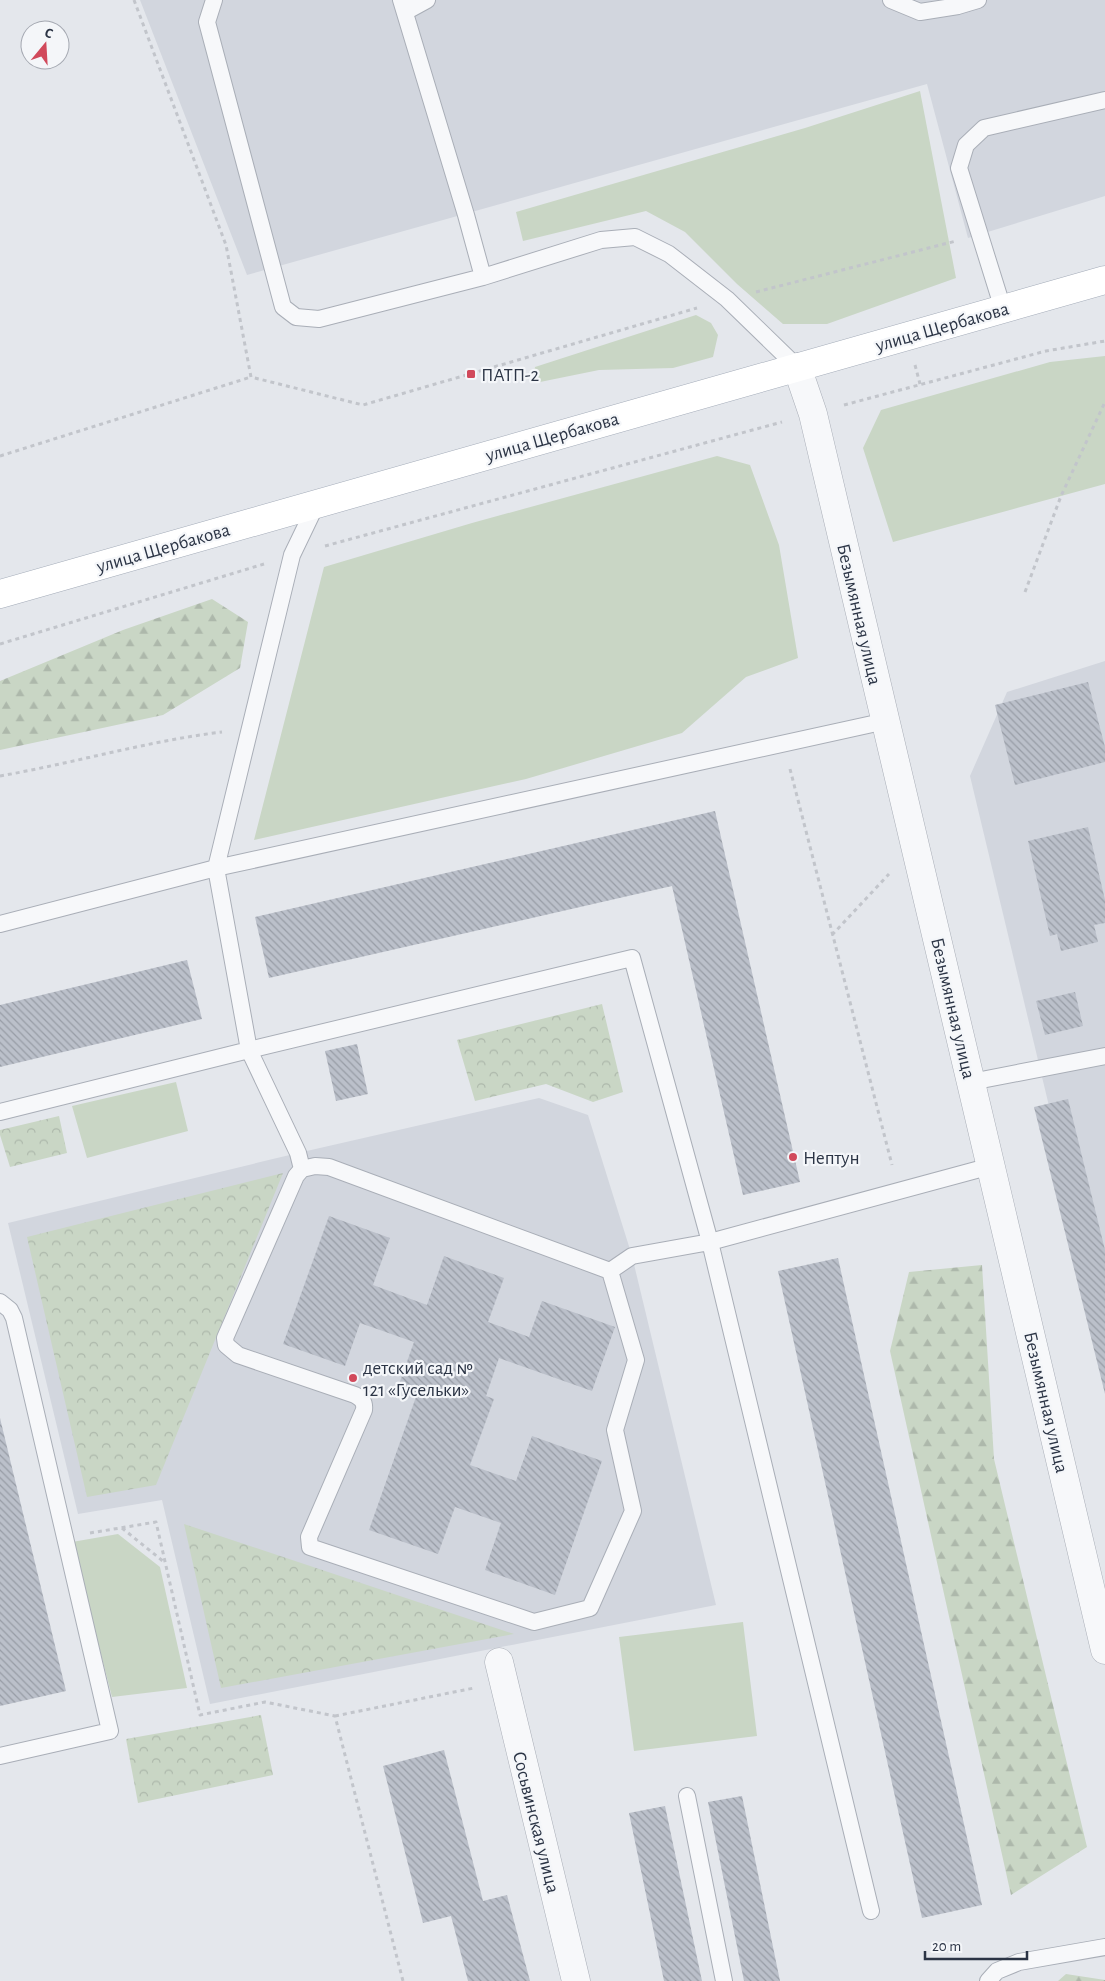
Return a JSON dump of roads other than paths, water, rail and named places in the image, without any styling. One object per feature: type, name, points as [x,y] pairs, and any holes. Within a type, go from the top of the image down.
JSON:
[{"type":"main road","name":"улица Щербакова","points":[[0,594],[1105,280]]},
{"type":"street","name":"Безымянная улица","points":[[797,367],[813,414],[991,1166],[1099,1597],[1105,1650]]},
{"type":"street","name":"Сосьвинская улица","points":[[501,1672],[576,1981]]},
{"type":"lane","points":[[214,0],[207,22],[283,307],[296,317],[319,319],[483,277],[600,240],[635,237],[669,254],[727,299],[797,367]]},
{"type":"lane","points":[[427,0],[403,6],[483,277]]},
{"type":"lane","points":[[891,0],[920,12],[958,6],[978,0]]},
{"type":"lane","points":[[1003,309],[959,168],[966,145],[984,128],[1105,100]]},
{"type":"lane","points":[[302,1169],[298,1152],[249,1050],[216,868],[292,555],[316,503]]},
{"type":"lane","points":[[0,924],[216,868],[886,722]]},
{"type":"lane","points":[[0,1112],[632,958],[710,1242],[871,1911]]},
{"type":"lane","points":[[971,1082],[1105,1056]]},
{"type":"lane","points":[[315,1166],[328,1167],[610,1271],[636,1360],[615,1430],[633,1511],[590,1608],[534,1622],[310,1547],[309,1537],[364,1410],[365,1403],[355,1395],[238,1355],[226,1345],[226,1338],[296,1176],[302,1169],[315,1166]]},
{"type":"lane","points":[[610,1271],[632,1256],[710,1242],[991,1166]]},
{"type":"lane","points":[[0,1302],[10,1310],[14,1318],[110,1731],[0,1756]]},
{"type":"lane","points":[[687,1796],[724,1981]]},
{"type":"lane","points":[[988,1981],[998,1971],[1019,1962],[1105,1947]]},
{"type":"place","name":"ПАТП-2","points":[[471,374]]},
{"type":"place","name":"Нептун","points":[[793,1157]]},
{"type":"place","name":"детский сад № 121 «Гусельки»","points":[[353,1378]]}]
